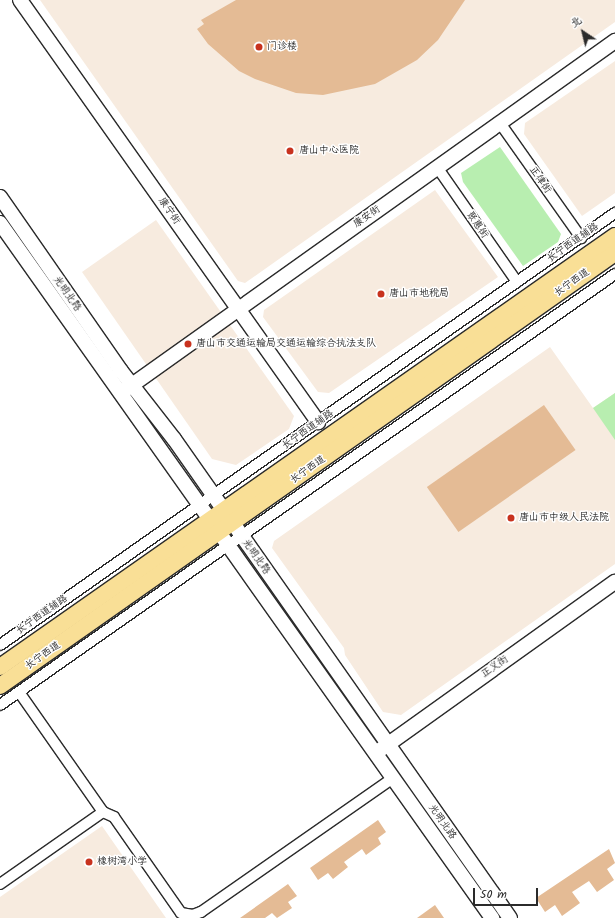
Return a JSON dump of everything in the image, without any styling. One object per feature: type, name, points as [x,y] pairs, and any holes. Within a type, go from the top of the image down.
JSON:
[{"type":"main road","name":"康宁街","points":[[20,0],[318,422]]},
{"type":"main road","name":"康安街","points":[[120,393],[237,308],[615,41]]},
{"type":"main road","name":"光明北路","points":[[0,197],[132,384],[242,536],[382,749],[393,778],[492,918]]},
{"type":"main road","name":"光明北路","points":[[0,223],[228,546],[510,918]]},
{"type":"main road","name":"长宁西道","points":[[0,686],[214,526],[615,236]]},
{"type":"main road","name":"长宁西道","points":[[228,516],[615,253]]},
{"type":"main road","name":"长宁西道","points":[[0,667],[214,526]]},
{"type":"main road","name":"正义街","points":[[382,749],[615,582]]},
{"type":"street","name":"正律街","points":[[500,123],[581,238]]},
{"type":"street","name":"聚惠街","points":[[436,168],[517,282]]},
{"type":"street","name":"长宁西道辅路","points":[[0,645],[615,213]]},
{"type":"street","points":[[0,705],[615,274]]},
{"type":"street","points":[[19,692],[103,812],[114,817],[175,907],[181,913],[193,915],[393,778]]},
{"type":"street","points":[[0,884],[103,812]]},
{"type":"shaded area","name":"唐山中心医院","points":[[40,0],[615,0],[615,22],[245,283],[238,281]]},
{"type":"shaded area","points":[[615,61],[615,193],[582,216],[524,134],[525,123]]},
{"type":"shaded area","name":"唐山市地税局","points":[[435,190],[498,277],[329,393],[318,392],[263,317],[264,310]]},
{"type":"shaded area","name":"唐山市交通运输局交通运输综合执法支队","points":[[156,220],[294,416],[289,429],[236,465],[212,459],[82,272]]},
{"type":"shaded area","name":"唐山市中级人民法院","points":[[550,347],[593,408],[615,393],[615,564],[401,715],[383,712],[345,655],[344,648],[272,548],[274,541]]},
{"type":"shaded area","name":"橡树湾小学","points":[[102,826],[166,918],[0,918],[0,897]]},
{"type":"green space","points":[[500,147],[561,234],[558,242],[523,266],[463,182],[461,173]]},
{"type":"green space","points":[[615,393],[615,440],[593,408]]},
{"type":"building","name":"门诊楼","points":[[236,0],[465,0],[438,40],[417,60],[375,84],[323,95],[296,93],[255,79],[239,71],[208,44],[197,29],[204,24],[201,20]]},
{"type":"building","name":"唐山市中级人民法院","points":[[544,405],[576,450],[458,532],[427,487]]},
{"type":"building","points":[[378,820],[386,832],[378,838],[381,844],[366,855],[362,849],[344,862],[348,867],[333,879],[328,873],[318,880],[310,868]]},
{"type":"building","points":[[609,849],[615,863],[607,869],[614,880],[597,892],[589,881],[572,892],[580,903],[562,916],[555,905],[545,912],[536,898]]},
{"type":"building","points":[[288,884],[297,896],[288,902],[292,908],[277,918],[272,913],[265,918],[240,918]]},
{"type":"building","points":[[435,905],[444,918],[417,918]]},
{"type":"place","name":"门诊楼","points":[[259,47]]},
{"type":"place","name":"唐山中心医院","points":[[290,151]]},
{"type":"place","name":"唐山市地税局","points":[[381,294]]},
{"type":"place","name":"唐山市交通运输局交通运输综合执法支队","points":[[188,344]]},
{"type":"place","name":"唐山市中级人民法院","points":[[511,518]]},
{"type":"place","name":"橡树湾小学","points":[[89,862]]}]
